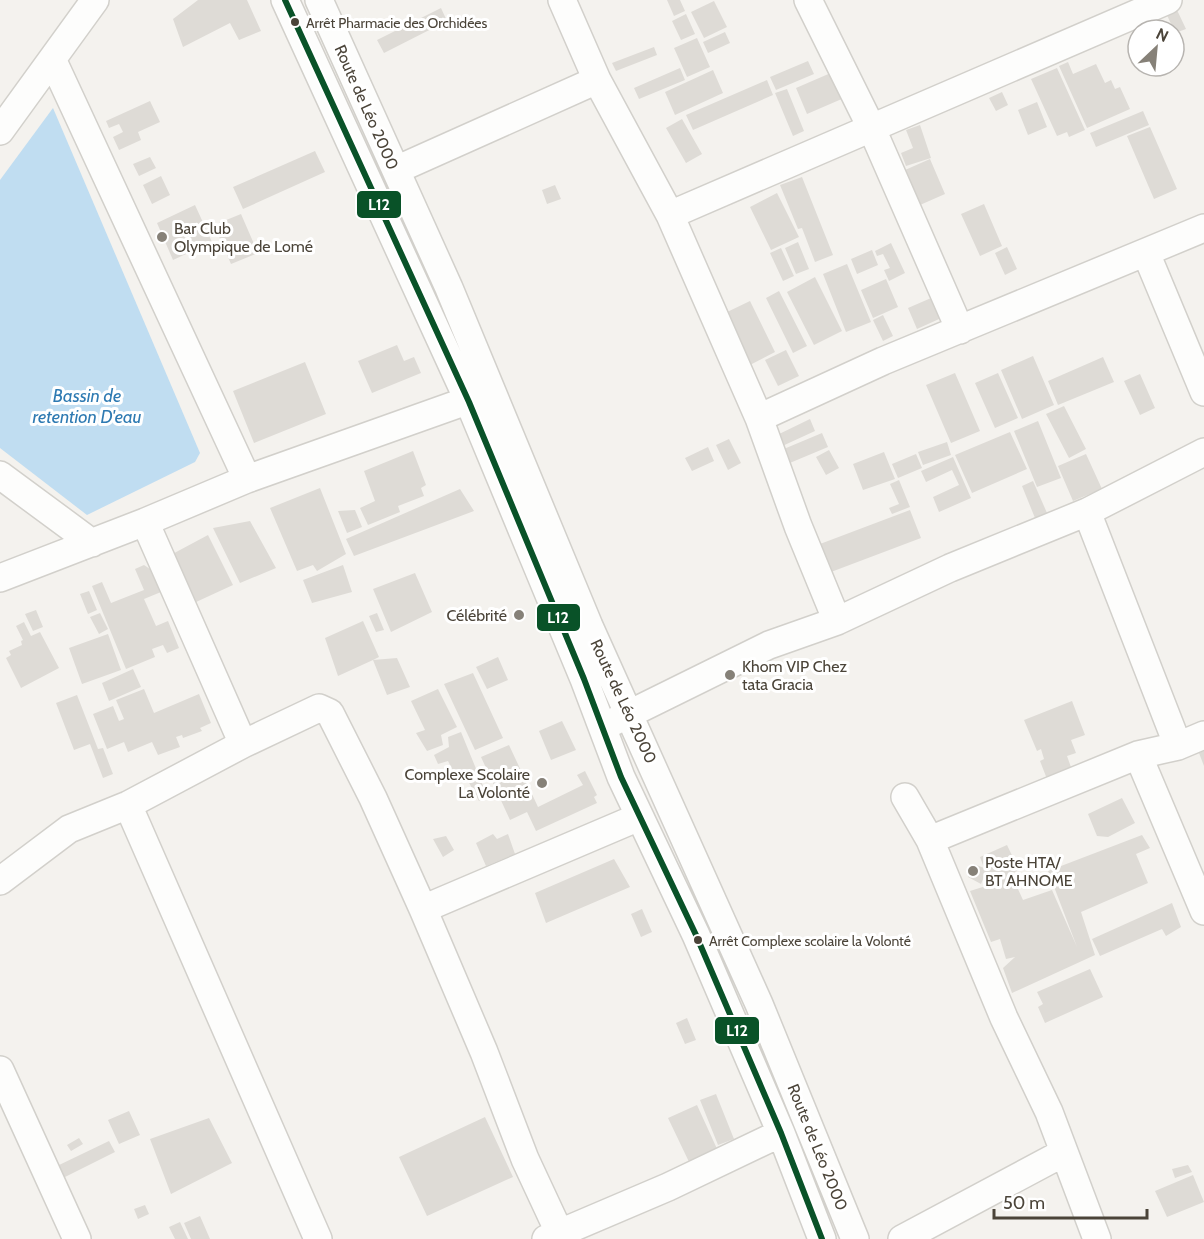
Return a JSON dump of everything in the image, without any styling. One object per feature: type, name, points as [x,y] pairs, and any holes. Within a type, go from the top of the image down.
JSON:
[{"type":"street","points":[[0,131],[53,61],[95,0]]},
{"type":"street","name":"Route de Léo 2000","points":[[285,0],[481,397],[630,714],[759,1004],[855,1239]]},
{"type":"street","name":"Route de Léo 2000","points":[[319,0],[396,170],[601,728],[639,817],[696,935],[781,1133],[822,1239]]},
{"type":"street","points":[[562,0],[597,80],[670,215],[759,418],[798,526],[837,621]]},
{"type":"street","points":[[808,0],[872,129],[960,330]]},
{"type":"street","points":[[670,215],[1168,0]]},
{"type":"street","points":[[53,61],[247,479]]},
{"type":"street","points":[[396,170],[597,80]]},
{"type":"street","points":[[759,418],[883,361],[1204,228]]},
{"type":"street","points":[[1146,253],[1204,392]]},
{"type":"street","points":[[0,578],[145,522],[247,479],[481,397]]},
{"type":"street","points":[[601,728],[769,645],[837,621],[950,568],[1087,512],[1204,452]]},
{"type":"street","points":[[0,475],[92,543]]},
{"type":"street","points":[[1087,512],[1178,746]]},
{"type":"street","points":[[145,522],[243,744]]},
{"type":"street","points":[[0,881],[69,829],[128,805],[243,744],[319,708],[330,713],[369,789],[423,909],[484,1052],[552,1236],[668,1187],[781,1133]]},
{"type":"street","points":[[930,840],[1138,755],[1178,746],[1204,735]]},
{"type":"street","points":[[1138,755],[1204,911]]},
{"type":"street","points":[[905,797],[930,840],[1004,1018],[1049,1112],[1097,1239]]},
{"type":"street","points":[[128,805],[318,1239]]},
{"type":"street","points":[[423,909],[639,817]]},
{"type":"street","points":[[0,1070],[77,1239]]},
{"type":"street","points":[[902,1239],[1063,1153]]},
{"type":"water","name":"Bassin de retention D'eau","points":[[53,108],[200,453],[195,462],[87,515],[0,448],[0,180]]},
{"type":"building","points":[[198,0],[247,0],[261,31],[239,40],[230,23],[183,47],[173,19]]},
{"type":"building","points":[[667,0],[680,0],[685,11],[674,16]]},
{"type":"building","points":[[714,1],[727,27],[704,38],[691,12]]},
{"type":"building","points":[[441,8],[447,21],[384,53],[377,40]]},
{"type":"building","points":[[1177,10],[1181,18],[1168,18],[1167,15]]},
{"type":"building","points":[[686,14],[695,34],[681,40],[672,21]]},
{"type":"building","points":[[725,32],[730,43],[708,53],[703,42]]},
{"type":"building","points":[[697,38],[710,67],[687,77],[674,48]]},
{"type":"building","points":[[654,47],[657,55],[616,71],[612,63]]},
{"type":"building","points":[[808,61],[814,74],[776,90],[770,77]]},
{"type":"building","points":[[1068,62],[1073,74],[1096,64],[1105,83],[1111,80],[1115,89],[1120,87],[1130,109],[1087,128],[1059,66]]},
{"type":"building","points":[[680,68],[685,80],[639,99],[634,88]]},
{"type":"building","points":[[1057,68],[1085,130],[1069,137],[1067,132],[1057,136],[1031,79]]},
{"type":"building","points":[[713,70],[723,93],[675,115],[665,92]]},
{"type":"building","points":[[833,72],[844,98],[807,114],[796,88]]},
{"type":"building","points":[[767,80],[773,95],[693,130],[686,115]]},
{"type":"building","points":[[787,89],[804,131],[793,136],[775,93]]},
{"type":"building","points":[[1002,92],[1008,105],[996,111],[989,98]]},
{"type":"building","points":[[150,101],[160,122],[138,132],[141,140],[119,150],[113,137],[123,132],[119,124],[109,128],[106,121]]},
{"type":"building","points":[[1037,102],[1047,127],[1028,135],[1018,110]]},
{"type":"building","points":[[1143,111],[1149,125],[1096,147],[1090,133]]},
{"type":"building","points":[[682,119],[702,154],[686,163],[666,128]]},
{"type":"building","points":[[920,125],[931,158],[906,166],[901,153],[913,148],[906,130]]},
{"type":"building","points":[[1150,127],[1177,189],[1154,199],[1127,136]]},
{"type":"building","points":[[315,151],[325,172],[243,209],[233,187]]},
{"type":"building","points":[[150,157],[156,168],[139,176],[133,164]]},
{"type":"building","points":[[930,159],[945,194],[920,205],[905,170]]},
{"type":"building","points":[[161,176],[170,195],[152,204],[143,185]]},
{"type":"building","points":[[802,177],[833,255],[815,262],[802,228],[798,229],[780,185]]},
{"type":"building","points":[[555,185],[561,199],[547,204],[542,190]]},
{"type":"building","points":[[777,193],[799,237],[771,250],[750,207]]},
{"type":"building","points":[[984,204],[1002,246],[980,256],[961,214]]},
{"type":"building","points":[[195,205],[212,242],[173,260],[157,223]]},
{"type":"building","points":[[241,214],[258,253],[231,264],[214,225]]},
{"type":"building","points":[[798,242],[809,269],[796,274],[785,248]]},
{"type":"building","points":[[891,243],[905,273],[889,281],[884,270],[890,268],[883,254],[877,256],[875,251]]},
{"type":"building","points":[[1007,247],[1017,269],[1005,275],[995,253]]},
{"type":"building","points":[[781,248],[794,276],[783,281],[770,253]]},
{"type":"building","points":[[872,250],[878,265],[857,274],[851,259]]},
{"type":"building","points":[[847,264],[871,322],[846,332],[823,274]]},
{"type":"building","points":[[815,277],[842,331],[814,345],[787,292]]},
{"type":"building","points":[[886,279],[898,307],[873,318],[861,290]]},
{"type":"building","points":[[779,291],[807,346],[793,353],[766,298]]},
{"type":"building","points":[[938,295],[948,315],[917,329],[908,308]]},
{"type":"building","points":[[750,301],[775,352],[748,366],[723,314]]},
{"type":"building","points":[[883,315],[893,336],[883,341],[873,320]]},
{"type":"building","points":[[397,345],[404,361],[414,357],[421,373],[372,393],[358,361]]},
{"type":"building","points":[[786,350],[799,376],[778,386],[765,360]]},
{"type":"building","points":[[1033,356],[1054,405],[1022,419],[1001,370]]},
{"type":"building","points":[[1103,357],[1114,382],[1058,405],[1048,381]]},
{"type":"building","points":[[305,362],[326,414],[254,443],[233,391]]},
{"type":"building","points":[[955,373],[980,431],[951,443],[926,385]]},
{"type":"building","points":[[998,373],[1018,418],[995,428],[975,383]]},
{"type":"building","points":[[1140,374],[1155,408],[1140,415],[1124,381]]},
{"type":"building","points":[[1064,406],[1086,449],[1069,458],[1046,414]]},
{"type":"building","points":[[810,419],[815,431],[778,448],[773,437]]},
{"type":"building","points":[[1038,421],[1061,478],[1037,487],[1014,431]]},
{"type":"building","points":[[1010,432],[1027,469],[972,493],[955,455]]},
{"type":"building","points":[[822,433],[828,447],[785,465],[779,451]]},
{"type":"building","points":[[729,439],[741,463],[728,470],[716,445]]},
{"type":"building","points":[[947,442],[951,455],[923,465],[918,452]]},
{"type":"building","points":[[708,447],[714,461],[692,471],[685,458]]},
{"type":"building","points":[[829,450],[839,468],[826,475],[816,457]]},
{"type":"building","points":[[413,451],[426,485],[421,488],[424,496],[398,506],[400,512],[368,525],[360,508],[375,501],[364,471]]},
{"type":"building","points":[[884,452],[895,479],[863,490],[853,464]]},
{"type":"building","points":[[916,454],[922,468],[898,478],[892,464]]},
{"type":"building","points":[[1086,454],[1102,489],[1073,501],[1058,466]]},
{"type":"building","points":[[953,457],[971,498],[939,512],[933,497],[959,485],[952,470],[926,482],[921,471]]},
{"type":"building","points":[[899,480],[910,507],[892,514],[889,508],[899,504],[890,484]]},
{"type":"building","points":[[1033,481],[1047,513],[1035,518],[1022,486]]},
{"type":"building","points":[[320,488],[346,554],[317,571],[313,565],[297,571],[270,508]]},
{"type":"building","points":[[460,489],[474,511],[354,556],[346,539]]},
{"type":"building","points":[[355,510],[362,527],[347,533],[338,511]]},
{"type":"building","points":[[910,510],[921,538],[831,572],[820,544]]},
{"type":"building","points":[[250,521],[276,568],[240,583],[213,528]]},
{"type":"building","points":[[208,535],[233,585],[183,608],[165,558]]},
{"type":"building","points":[[144,565],[150,569],[161,592],[144,599],[156,626],[168,621],[179,648],[167,653],[163,645],[152,649],[155,657],[126,669],[92,586],[102,582],[111,603],[144,590],[135,569]]},
{"type":"building","points":[[343,565],[352,592],[312,603],[303,580]]},
{"type":"building","points":[[415,573],[432,612],[391,632],[373,589]]},
{"type":"building","points":[[89,591],[97,610],[88,614],[80,594]]},
{"type":"building","points":[[36,610],[43,627],[33,631],[25,614]]},
{"type":"building","points":[[100,613],[108,629],[99,634],[90,617]]},
{"type":"building","points":[[377,613],[384,630],[376,632],[369,616]]},
{"type":"building","points":[[363,621],[379,657],[338,676],[325,638]]},
{"type":"building","points":[[24,622],[31,636],[40,632],[59,668],[21,688],[6,658],[11,655],[9,651],[22,645],[23,640],[16,626]]},
{"type":"building","points":[[108,634],[121,670],[82,684],[69,648]]},
{"type":"building","points":[[498,657],[508,680],[487,689],[476,667]]},
{"type":"building","points":[[397,658],[410,687],[387,695],[373,660]]},
{"type":"building","points":[[133,669],[141,687],[109,701],[102,683]]},
{"type":"building","points":[[473,673],[503,738],[475,750],[444,684]]},
{"type":"building","points":[[144,689],[154,713],[199,694],[211,723],[200,728],[202,731],[183,738],[182,735],[176,737],[180,747],[158,755],[152,742],[128,752],[124,742],[107,749],[93,714],[113,706],[119,721],[124,719],[116,700]]},
{"type":"building","points":[[438,689],[457,727],[441,735],[443,745],[427,751],[416,733],[425,730],[411,701]]},
{"type":"building","points":[[77,695],[98,749],[103,748],[113,774],[103,778],[90,744],[74,750],[56,703]]},
{"type":"building","points":[[1072,701],[1085,735],[1071,740],[1076,753],[1067,756],[1072,770],[1047,779],[1040,761],[1044,759],[1041,749],[1037,751],[1024,720]]},
{"type":"building","points":[[562,721],[576,750],[551,760],[539,731]]},
{"type":"building","points":[[461,732],[488,798],[479,801],[467,779],[459,783],[448,761],[438,764],[434,755],[449,747],[448,737]]},
{"type":"building","points":[[509,745],[538,807],[583,785],[577,775],[585,771],[597,795],[594,797],[597,803],[536,831],[527,812],[510,820],[481,757]]},
{"type":"building","points":[[1204,751],[1204,766],[1199,753]]},
{"type":"building","points":[[1122,798],[1135,823],[1108,837],[1097,836],[1088,814]]},
{"type":"building","points":[[493,834],[497,839],[508,834],[515,854],[486,866],[476,843]]},
{"type":"building","points":[[1142,835],[1150,848],[1136,854],[1148,883],[1081,912],[1095,955],[1012,993],[1003,968],[1015,957],[1006,959],[1000,939],[991,942],[970,891],[989,885],[986,872],[981,884],[968,877],[974,864],[984,868],[980,857],[1007,845],[1019,870],[1011,874],[1023,900],[1052,890],[1077,947],[1048,871]]},
{"type":"building","points":[[446,836],[454,850],[443,857],[433,839]]},
{"type":"building","points":[[614,859],[630,887],[546,923],[535,893]]},
{"type":"building","points":[[1172,903],[1181,927],[1166,936],[1162,929],[1100,956],[1092,939]]},
{"type":"building","points":[[642,909],[652,932],[641,937],[631,914]]},
{"type":"building","points":[[1090,969],[1103,997],[1045,1023],[1038,1007],[1043,1004],[1037,992]]},
{"type":"building","points":[[687,1018],[696,1040],[685,1044],[676,1023]]},
{"type":"building","points":[[716,1094],[734,1139],[718,1145],[700,1100]]},
{"type":"building","points":[[697,1105],[718,1151],[690,1164],[668,1118]]},
{"type":"building","points":[[129,1111],[140,1135],[119,1144],[108,1120]]},
{"type":"building","points":[[485,1117],[513,1177],[427,1216],[399,1157]]},
{"type":"building","points":[[209,1118],[232,1163],[171,1194],[150,1139]]},
{"type":"building","points":[[79,1138],[83,1144],[71,1151],[67,1145]]},
{"type":"building","points":[[109,1141],[115,1152],[63,1178],[57,1166]]},
{"type":"building","points":[[1188,1165],[1192,1172],[1175,1178],[1172,1169]]},
{"type":"building","points":[[1193,1175],[1204,1202],[1167,1217],[1155,1191]]},
{"type":"building","points":[[145,1205],[149,1214],[138,1219],[134,1209]]},
{"type":"building","points":[[200,1216],[210,1239],[191,1239],[184,1223]]},
{"type":"building","points":[[180,1222],[188,1239],[175,1239],[169,1227]]},
{"type":"transit line","name":"L12","points":[[285,0],[469,402],[584,679],[621,777],[696,935],[781,1133],[822,1239]]},
{"type":"place","name":"Arrêt Pharmacie des Orchidées","points":[[295,22]]},
{"type":"place","name":"Bar Club Olympique de Lomé","points":[[162,237]]},
{"type":"place","name":"Célébrité","points":[[519,615]]},
{"type":"place","name":"Khom VIP Chez tata Gracia","points":[[730,675]]},
{"type":"place","name":"Complexe Scolaire La Volonté","points":[[542,783]]},
{"type":"place","name":"Poste HTA/ BT AHNOME","points":[[973,871]]},
{"type":"place","name":"Arrêt Complexe scolaire la Volonté","points":[[698,940]]}]
